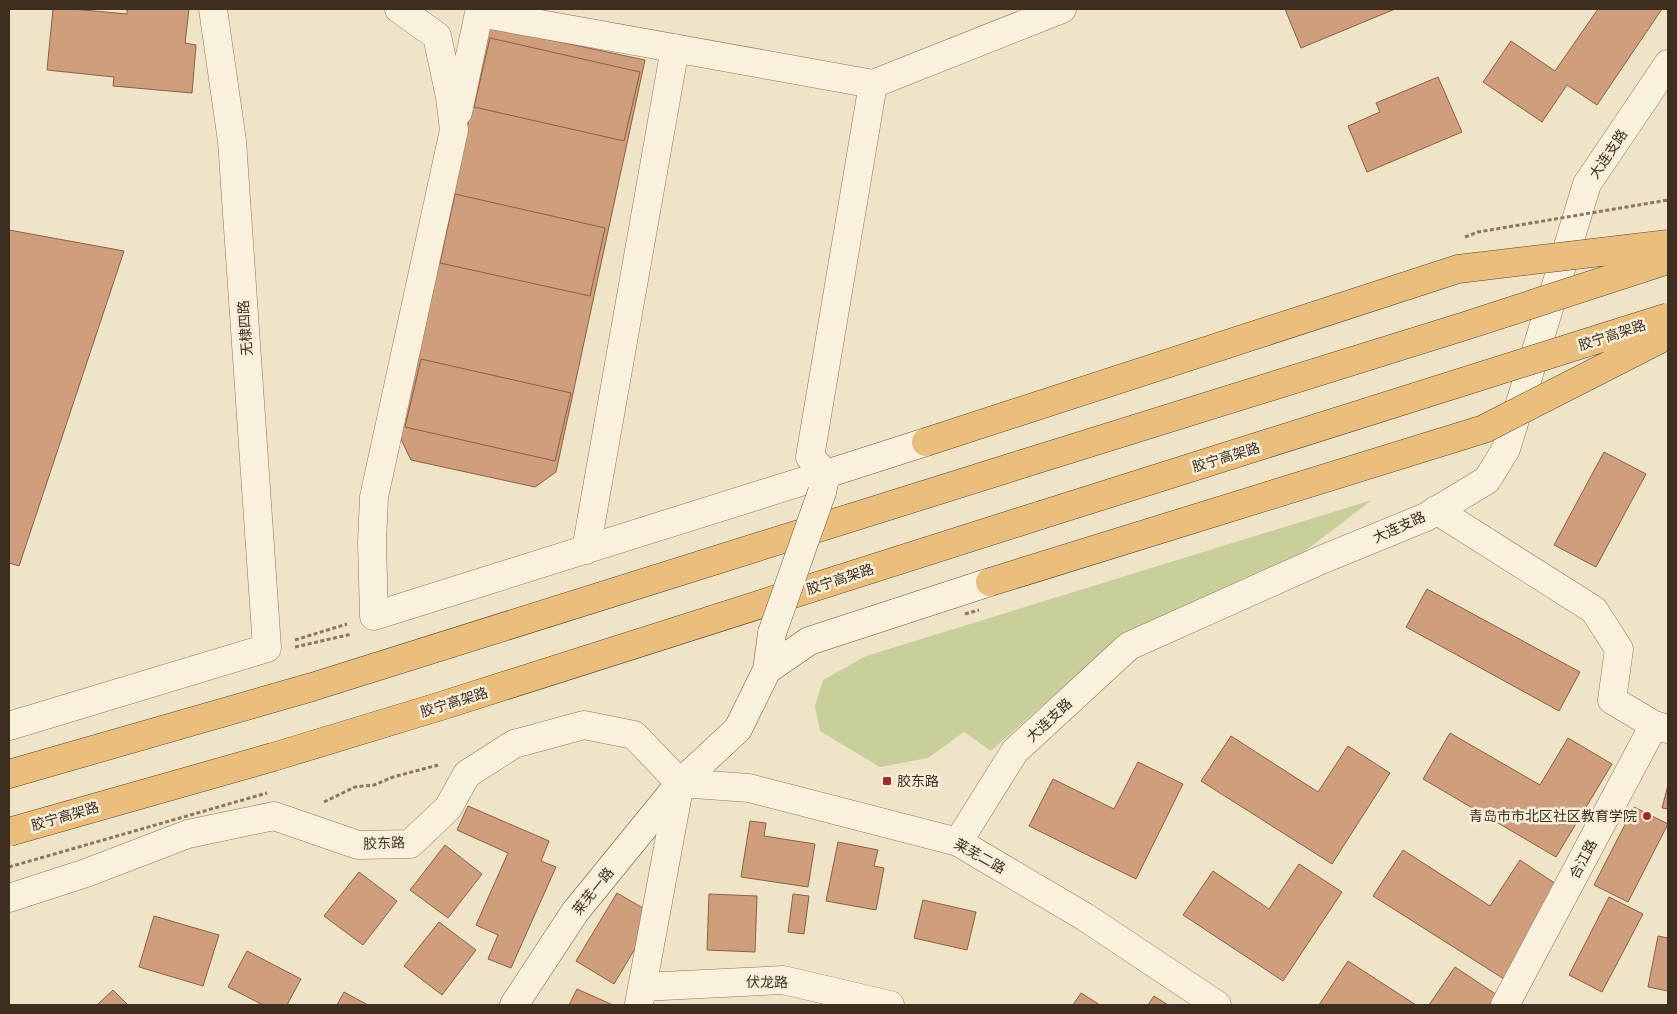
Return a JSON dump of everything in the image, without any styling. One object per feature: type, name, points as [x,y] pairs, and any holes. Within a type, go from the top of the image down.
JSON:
[{"type":"highway","points":[[926,442],[1458,269],[1668,244]]},
{"type":"highway","points":[[9,774],[312,688],[1465,326],[1668,260]]},
{"type":"highway","name":"胶宁高架路","points":[[9,832],[273,757],[441,706],[1668,317]]},
{"type":"highway","points":[[990,582],[1484,429],[1668,335]]},
{"type":"street","name":"无棣四路","points":[[213,9],[232,141],[267,648]]},
{"type":"street","points":[[399,9],[437,36],[450,97],[454,130]]},
{"type":"street","points":[[926,442],[824,483],[586,550],[374,616],[372,542],[374,497],[478,13],[873,84],[1062,9]]},
{"type":"street","points":[[586,550],[675,48]]},
{"type":"street","name":"大连支路","points":[[958,842],[1015,751],[1129,646],[1321,560],[1426,517],[1487,480],[1506,449],[1587,184],[1668,64]]},
{"type":"street","points":[[767,670],[772,633],[824,483],[810,457],[873,84]]},
{"type":"street","points":[[1436,510],[1594,610],[1619,649],[1612,700],[1661,727]]},
{"type":"street","points":[[767,670],[809,641],[990,582]]},
{"type":"street","points":[[9,726],[267,648]]},
{"type":"street","name":"莱芜一路","points":[[514,1005],[575,912],[680,784],[738,729],[767,670]]},
{"type":"street","name":"胶东路","points":[[9,898],[86,873],[188,834],[274,816],[358,844],[410,844],[448,808],[467,774],[514,744],[584,725],[634,735],[680,784]]},
{"type":"street","name":"合江路","points":[[1504,1005],[1661,727]]},
{"type":"street","name":"莱芜二路","points":[[680,784],[749,788],[958,842],[1084,917],[1217,1005]]},
{"type":"street","name":"伏龙路","points":[[680,784],[641,996],[782,980],[890,1005]]},
{"type":"path","points":[[267,648],[374,616]]},
{"type":"path","points":[[319,805],[355,787],[374,785],[393,777],[439,765],[467,774]]},
{"type":"path","points":[[9,867],[267,793]]},
{"type":"green space","points":[[1372,500],[1297,557],[1118,638],[991,751],[964,732],[928,758],[880,767],[820,731],[815,706],[823,680],[866,656]]},
{"type":"building","points":[[53,9],[127,14],[127,9],[189,9],[185,43],[196,45],[192,93],[113,86],[114,77],[47,70]]},
{"type":"building","points":[[1285,9],[1395,9],[1301,48]]},
{"type":"building","points":[[1598,9],[1662,9],[1597,105],[1567,85],[1542,122],[1483,82],[1511,41],[1555,71]]},
{"type":"building","points":[[489,27],[645,60],[556,472],[535,487],[411,460],[400,437]]},
{"type":"building","points":[[490,38],[640,72],[624,141],[474,107]]},
{"type":"building","points":[[1438,77],[1462,132],[1367,172],[1348,126],[1380,112],[1376,103]]},
{"type":"building","points":[[455,194],[605,228],[590,296],[440,263]]},
{"type":"building","points":[[9,230],[124,251],[19,566],[9,563]]},
{"type":"building","points":[[421,359],[571,393],[555,461],[405,427]]},
{"type":"building","points":[[1604,452],[1646,474],[1596,567],[1554,545]]},
{"type":"building","points":[[1427,589],[1580,672],[1559,711],[1406,627]]},
{"type":"building","points":[[1450,733],[1540,785],[1568,738],[1612,764],[1556,857],[1423,779]]},
{"type":"building","points":[[1231,736],[1318,792],[1348,746],[1390,773],[1332,864],[1201,781]]},
{"type":"building","points":[[1138,762],[1183,784],[1136,879],[1029,826],[1053,779],[1114,809]]},
{"type":"building","points":[[1668,785],[1668,809],[1662,808]]},
{"type":"building","points":[[468,806],[549,841],[541,861],[556,867],[511,968],[488,959],[498,935],[476,925],[508,853],[457,830]]},
{"type":"building","points":[[1634,807],[1668,824],[1628,902],[1594,885]]},
{"type":"building","points":[[750,821],[766,823],[764,836],[815,844],[808,887],[741,877]]},
{"type":"building","points":[[838,842],[878,850],[874,866],[884,868],[876,910],[826,901]]},
{"type":"building","points":[[445,845],[482,874],[448,918],[410,890]]},
{"type":"building","points":[[1403,850],[1490,906],[1520,860],[1562,888],[1504,979],[1373,896]]},
{"type":"building","points":[[1299,864],[1342,892],[1283,981],[1183,915],[1213,871],[1269,909]]},
{"type":"building","points":[[359,872],[397,901],[363,945],[324,916]]},
{"type":"building","points":[[617,893],[655,915],[614,984],[576,961]]},
{"type":"building","points":[[709,894],[757,896],[755,952],[707,950]]},
{"type":"building","points":[[793,894],[809,896],[804,934],[788,932]]},
{"type":"building","points":[[1609,897],[1643,914],[1602,992],[1569,975]]},
{"type":"building","points":[[923,900],[976,912],[967,950],[914,938]]},
{"type":"building","points":[[154,916],[219,935],[203,986],[139,967]]},
{"type":"building","points":[[439,922],[476,950],[442,995],[404,966]]},
{"type":"building","points":[[1658,936],[1668,938],[1668,991],[1648,987]]},
{"type":"building","points":[[247,951],[301,979],[287,1005],[263,1005],[228,987]]},
{"type":"building","points":[[1348,961],[1416,1005],[1319,1005]]},
{"type":"building","points":[[1455,967],[1497,995],[1490,1005],[1429,1005]]},
{"type":"building","points":[[577,989],[613,1005],[569,1005]]},
{"type":"building","points":[[113,990],[128,1005],[97,1005]]},
{"type":"building","points":[[344,992],[368,1005],[337,1005]]},
{"type":"building","points":[[1081,993],[1100,1005],[1073,1005]]},
{"type":"building","points":[[1154,996],[1168,1005],[1148,1005]]},
{"type":"place","name":"胶东路","points":[[887,781]]},
{"type":"place","name":"青岛市市北区社区教育学院","points":[[1647,816]]}]
